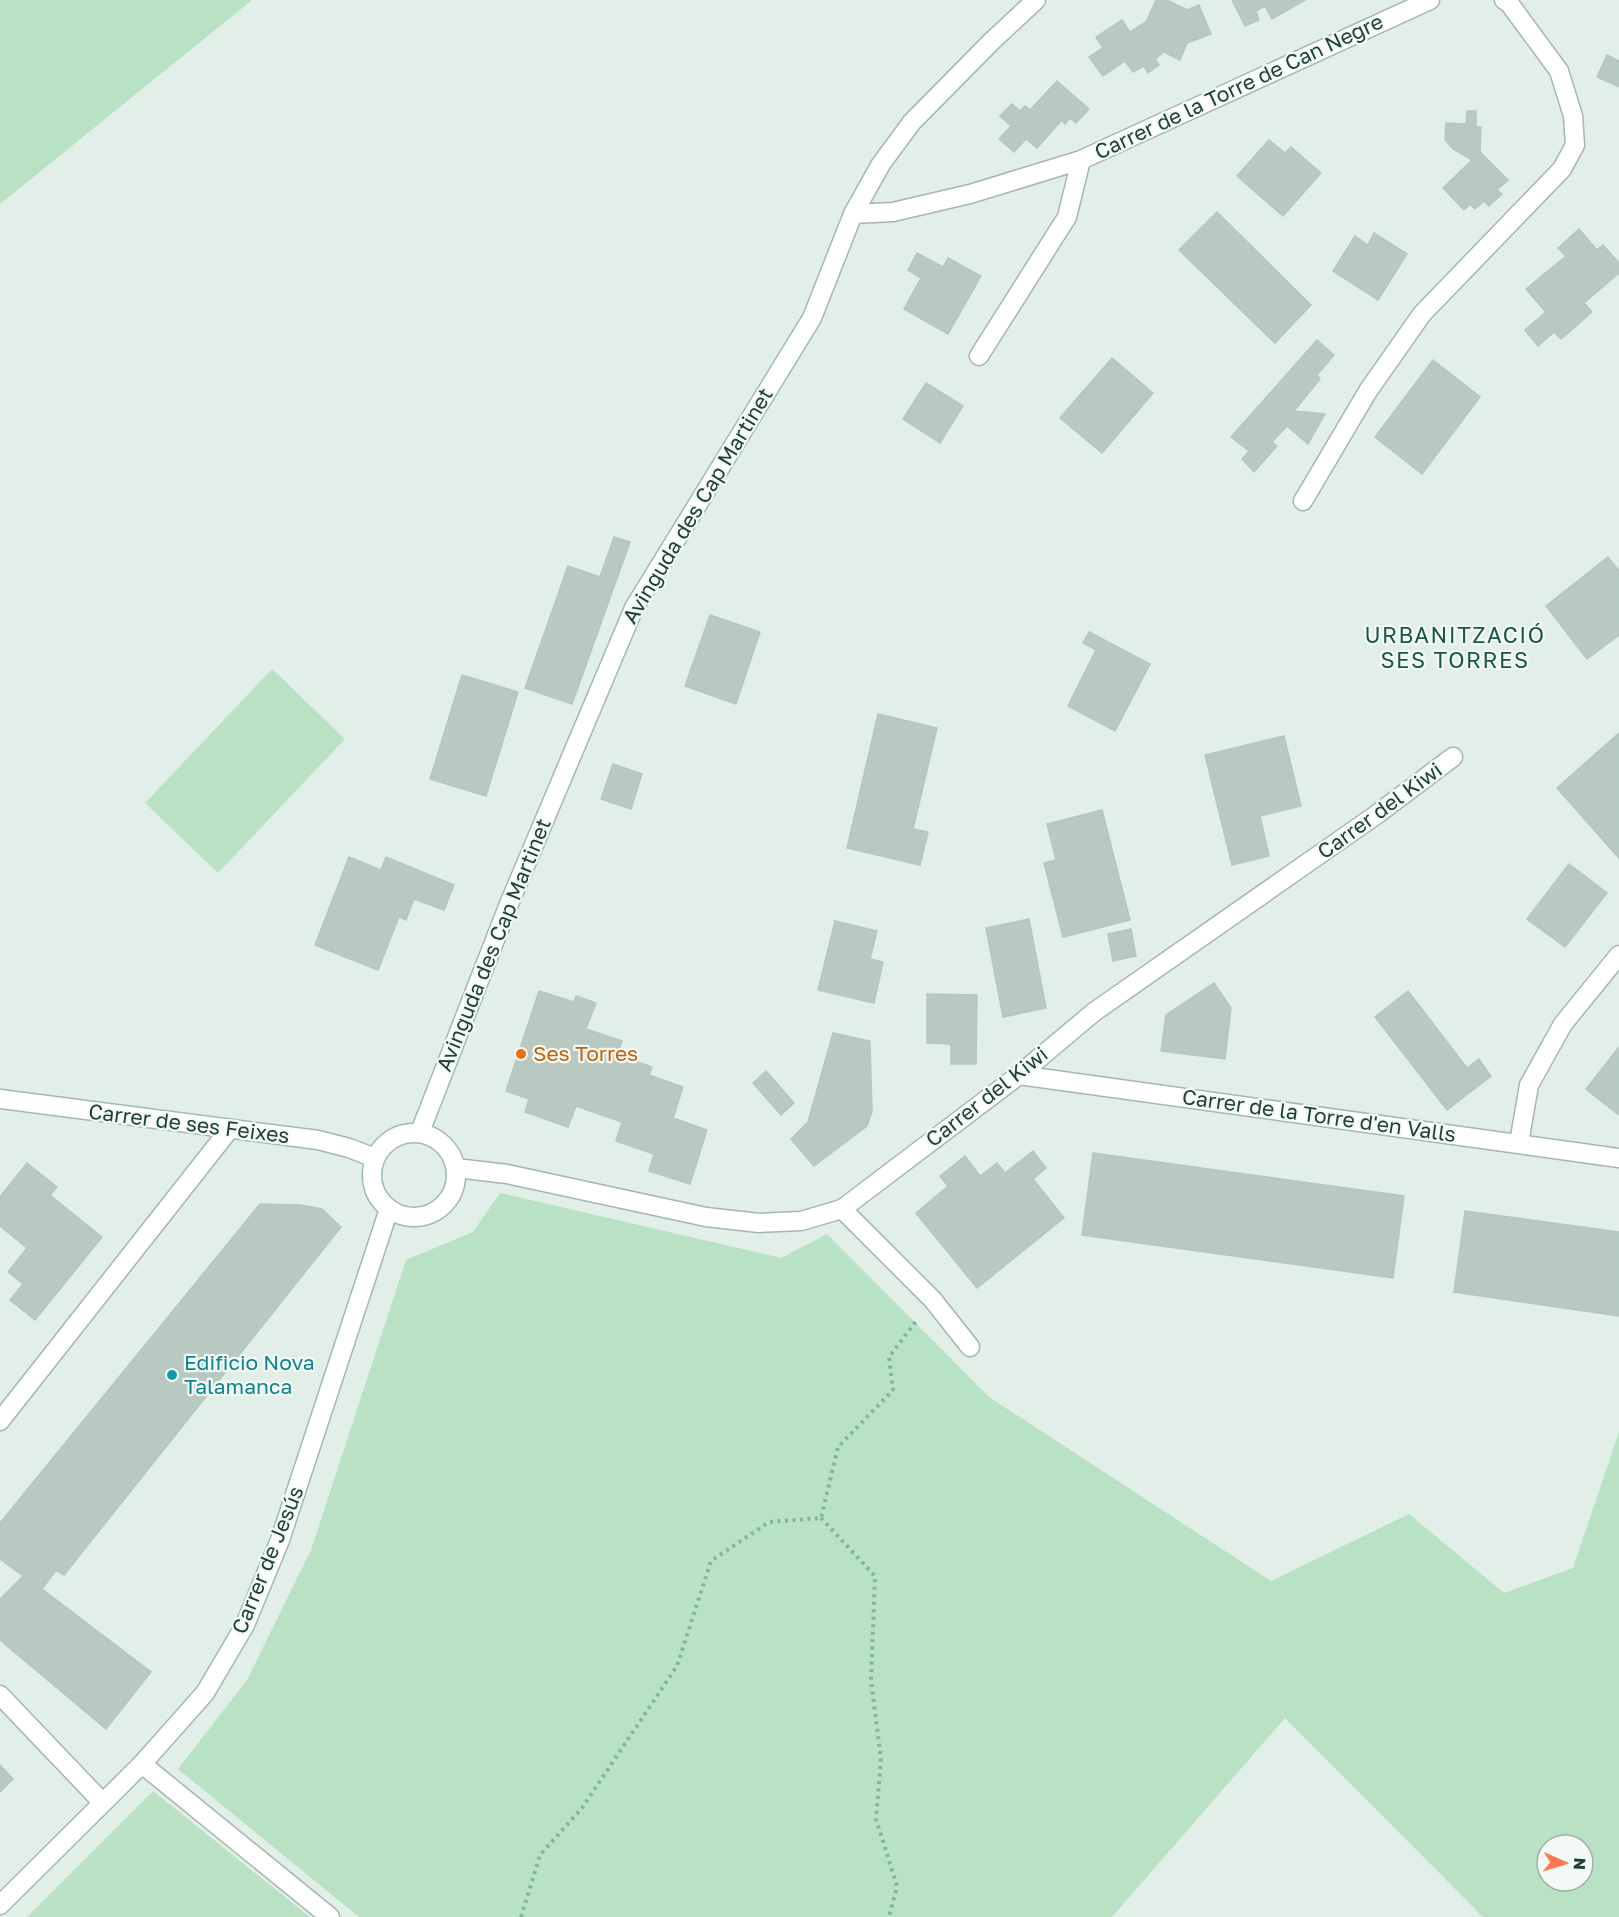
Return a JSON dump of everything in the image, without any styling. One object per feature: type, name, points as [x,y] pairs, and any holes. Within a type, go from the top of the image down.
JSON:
[{"type":"street","name":"Avinguda des Cap Martinet","points":[[420,1132],[509,904],[633,608],[812,318],[853,214],[881,164],[912,122],[1036,0]]},
{"type":"street","name":"Carrer de la Torre de Can Negre","points":[[853,214],[893,212],[970,194],[1081,160],[1430,0]]},
{"type":"street","points":[[1304,501],[1368,391],[1422,314],[1562,169],[1575,145],[1573,116],[1559,71],[1509,3],[1504,0]]},
{"type":"street","name":"Carrer de la Torre de Can Negre","points":[[979,356],[1067,217],[1081,160]]},
{"type":"street","name":"Carrer del Kiwi","points":[[456,1167],[507,1174],[706,1217],[759,1223],[801,1221],[842,1209],[1019,1075],[1094,1012],[1376,815],[1453,757]]},
{"type":"street","points":[[1519,1143],[1529,1085],[1563,1024],[1619,955]]},
{"type":"street","name":"Carrer de la Torre d'en Valls","points":[[1019,1075],[1619,1158]]},
{"type":"street","name":"Carrer de ses Feixes","points":[[0,1099],[318,1140],[375,1158]]},
{"type":"street","points":[[0,1421],[229,1130]]},
{"type":"street","points":[[406,1132],[420,1132],[444,1144],[452,1155],[456,1167],[456,1182],[451,1195],[442,1206],[430,1214],[416,1217],[402,1215],[389,1209],[379,1199],[373,1186],[372,1172],[375,1158],[382,1146],[406,1132]]},
{"type":"street","name":"Carrer de Jesús","points":[[0,1905],[142,1764],[205,1693],[245,1625],[279,1540],[389,1209]]},
{"type":"street","points":[[842,1209],[933,1300],[970,1347]]},
{"type":"street","points":[[0,1695],[102,1802]]},
{"type":"street","points":[[142,1764],[330,1917]]},
{"type":"path","points":[[822,1518],[838,1447],[892,1390],[889,1357],[933,1300]]},
{"type":"path","points":[[521,1917],[540,1855],[582,1808],[676,1666],[711,1561],[769,1522],[822,1518]]},
{"type":"path","points":[[822,1518],[875,1575],[871,1680],[881,1759],[876,1819],[897,1886],[889,1917]]},
{"type":"green space","points":[[0,0],[252,0],[0,204]]},
{"type":"green space","points":[[272,669],[345,739],[218,873],[145,803]]},
{"type":"green space","points":[[500,1193],[781,1258],[827,1234],[989,1397],[1271,1581],[1409,1514],[1504,1593],[1573,1568],[1619,1432],[1619,1917],[1483,1917],[1285,1718],[1112,1917],[359,1917],[178,1769],[247,1680],[311,1550],[406,1260],[473,1232]]},
{"type":"green space","points":[[153,1791],[310,1917],[27,1917]]},
{"type":"building","points":[[1156,0],[1167,0],[1187,10],[1199,5],[1211,34],[1187,43],[1180,60],[1164,52],[1155,59],[1159,65],[1148,73],[1144,66],[1133,72],[1125,61],[1103,76],[1089,57],[1103,48],[1096,37],[1122,20],[1130,32],[1146,22]]},
{"type":"building","points":[[1232,0],[1305,0],[1272,19],[1265,6],[1256,11],[1259,20],[1245,26]]},
{"type":"building","points":[[1607,55],[1619,61],[1619,87],[1597,77]]},
{"type":"building","points":[[1057,81],[1089,109],[1076,123],[1070,118],[1065,124],[1062,120],[1037,148],[1026,139],[1014,152],[999,139],[1011,126],[1000,116],[1012,104],[1020,111],[1025,106],[1030,110]]},
{"type":"building","points":[[1467,111],[1476,111],[1476,127],[1481,127],[1480,152],[1508,180],[1497,190],[1502,194],[1489,206],[1484,201],[1475,209],[1470,204],[1464,210],[1443,188],[1472,160],[1453,149],[1445,140],[1446,123],[1466,124]]},
{"type":"building","points":[[1269,140],[1285,153],[1291,147],[1321,173],[1283,216],[1237,176]]},
{"type":"building","points":[[1217,212],[1311,305],[1275,343],[1179,250]]},
{"type":"building","points":[[1579,229],[1597,250],[1603,245],[1619,263],[1619,273],[1584,303],[1592,312],[1561,339],[1554,332],[1538,346],[1525,330],[1546,312],[1526,289],[1566,256],[1558,248]]},
{"type":"building","points":[[1374,233],[1407,254],[1378,300],[1333,271],[1355,236],[1368,245]]},
{"type":"building","points":[[917,253],[943,267],[948,258],[981,276],[948,334],[904,309],[921,278],[908,270]]},
{"type":"building","points":[[1317,340],[1334,355],[1317,375],[1320,379],[1294,411],[1325,414],[1308,444],[1287,426],[1272,442],[1277,446],[1254,472],[1242,459],[1249,451],[1231,437]]},
{"type":"building","points":[[1112,358],[1153,393],[1102,453],[1060,418]]},
{"type":"building","points":[[1433,360],[1480,397],[1422,474],[1375,437]]},
{"type":"building","points":[[926,383],[963,406],[940,443],[903,419]]},
{"type":"building","points":[[614,537],[630,542],[572,704],[525,688],[568,566],[600,577]]},
{"type":"building","points":[[1608,557],[1619,571],[1619,635],[1587,659],[1546,606]]},
{"type":"building","points":[[710,615],[760,632],[736,704],[685,686]]},
{"type":"building","points":[[1089,632],[1150,664],[1115,731],[1068,706],[1096,650],[1083,643]]},
{"type":"building","points":[[462,675],[518,692],[486,796],[430,779]]},
{"type":"building","points":[[878,714],[937,728],[913,829],[928,832],[920,865],[847,848]]},
{"type":"building","points":[[1619,733],[1619,858],[1557,788]]},
{"type":"building","points":[[1284,736],[1301,806],[1260,816],[1269,856],[1232,865],[1205,755]]},
{"type":"building","points":[[613,764],[642,774],[631,809],[601,799]]},
{"type":"building","points":[[1102,810],[1130,920],[1063,937],[1044,863],[1056,860],[1047,824]]},
{"type":"building","points":[[349,857],[381,870],[386,857],[454,885],[444,910],[414,899],[406,920],[399,917],[378,970],[315,945]]},
{"type":"building","points":[[1569,864],[1607,893],[1565,947],[1527,919]]},
{"type":"building","points":[[1029,919],[1046,1008],[1003,1017],[986,928]]},
{"type":"building","points":[[835,921],[877,931],[870,959],[883,962],[874,1003],[818,990]]},
{"type":"building","points":[[1131,929],[1136,956],[1113,961],[1108,934]]},
{"type":"building","points":[[1214,983],[1231,1008],[1225,1059],[1161,1051],[1166,1015]]},
{"type":"building","points":[[539,991],[574,1002],[576,996],[596,1003],[586,1029],[622,1041],[617,1055],[652,1067],[649,1075],[683,1087],[673,1118],[707,1130],[690,1184],[649,1171],[654,1154],[616,1141],[622,1122],[576,1106],[568,1127],[525,1112],[529,1099],[506,1091]]},
{"type":"building","points":[[1408,991],[1467,1068],[1479,1059],[1491,1076],[1447,1110],[1375,1017]]},
{"type":"building","points":[[927,994],[977,995],[976,1064],[951,1064],[951,1044],[927,1043]]},
{"type":"building","points":[[833,1033],[870,1041],[872,1112],[867,1126],[814,1166],[791,1139],[808,1122]]},
{"type":"building","points":[[1619,1047],[1619,1115],[1586,1089]]},
{"type":"building","points":[[766,1071],[794,1103],[781,1115],[753,1083]]},
{"type":"building","points":[[1033,1151],[1046,1168],[1033,1179],[1064,1218],[977,1288],[916,1213],[948,1186],[940,1176],[965,1156],[980,1176],[997,1163],[1005,1173]]},
{"type":"building","points":[[1093,1153],[1404,1196],[1393,1278],[1082,1235]]},
{"type":"building","points":[[27,1163],[57,1187],[50,1195],[102,1237],[35,1320],[10,1300],[23,1284],[8,1272],[27,1248],[0,1226],[0,1197]]},
{"type":"building","name":"Edificio Nova Talamanca","points":[[260,1204],[301,1205],[322,1209],[341,1227],[64,1575],[56,1570],[42,1589],[151,1672],[106,1729],[0,1640],[0,1599],[23,1576],[0,1559],[0,1523]]},
{"type":"building","points":[[1465,1211],[1619,1232],[1619,1316],[1454,1292]]},
{"type":"building","points":[[0,1765],[13,1779],[0,1792]]},
{"type":"place","name":"Ses Torres","points":[[521,1054]]},
{"type":"place","name":"Edificio Nova Talamanca","points":[[172,1375]]},
{"type":"district","name":"URBANITZACIÓ SES TORRES","points":[[1455,648]]}]
